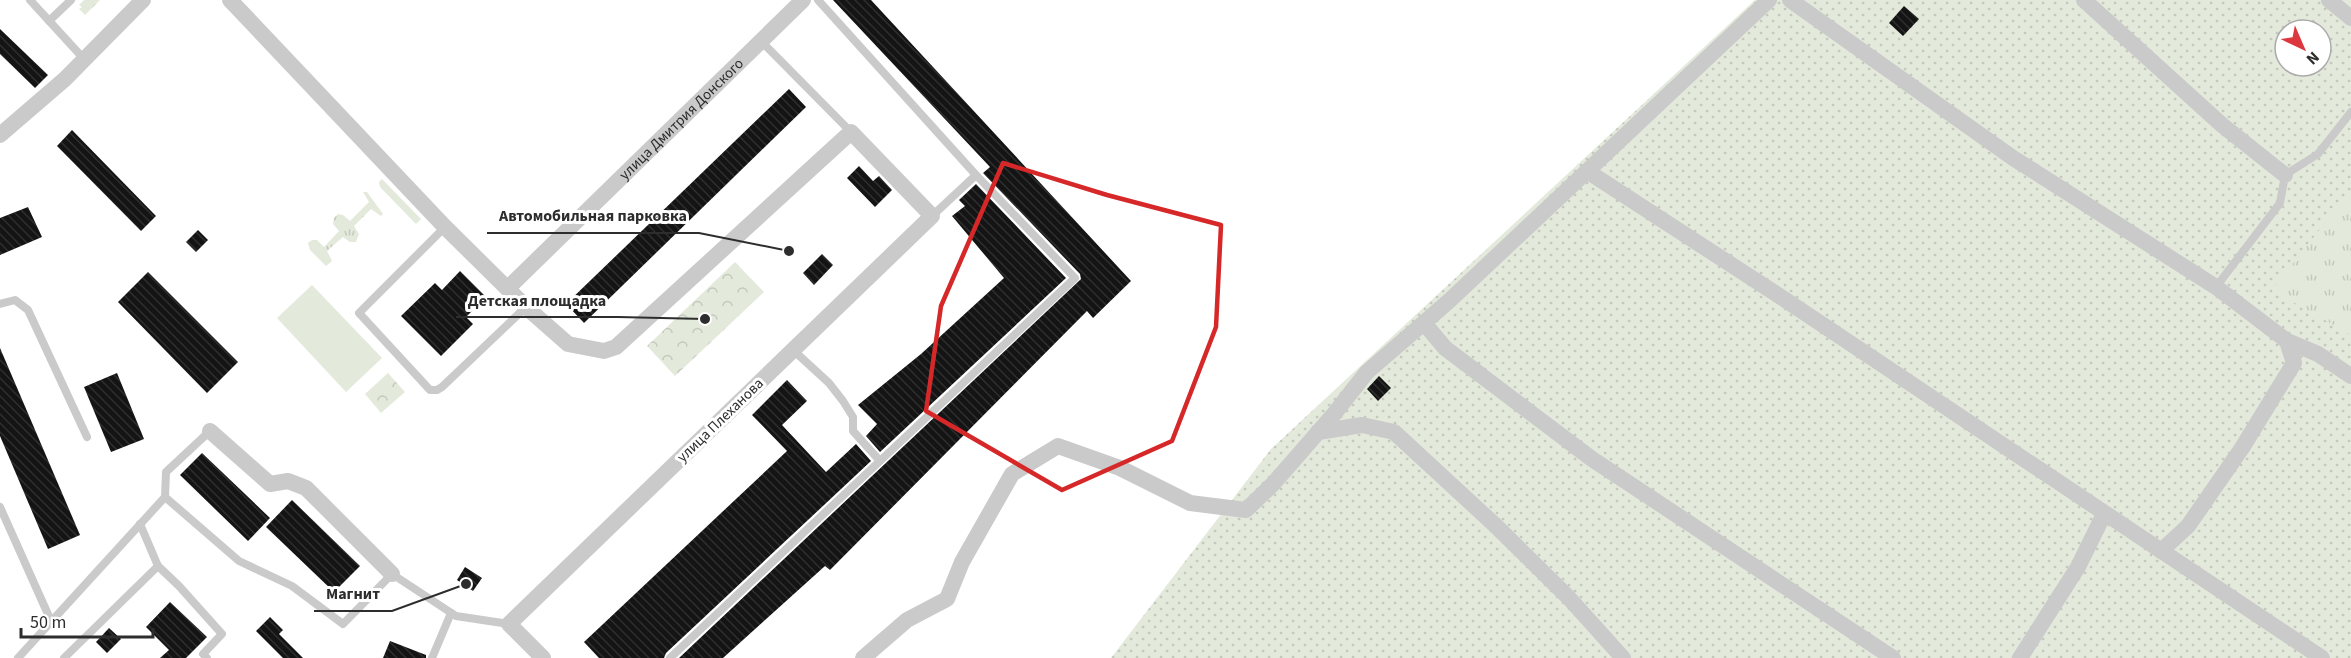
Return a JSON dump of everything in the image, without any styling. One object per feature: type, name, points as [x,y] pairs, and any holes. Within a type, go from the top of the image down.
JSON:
[{"type":"street","points":[[0,135],[65,79],[143,0]]},
{"type":"street","points":[[230,0],[445,227],[526,307],[568,344],[604,351],[616,347],[851,132],[932,216]]},
{"type":"street","name":"улица Дмитрия Донского","points":[[508,288],[803,0]]},
{"type":"street","points":[[863,658],[908,620],[947,599],[962,562],[1012,474],[1058,446],[1120,468],[1190,503],[1246,510],[1273,484],[1367,372],[1424,323],[1769,0]]},
{"type":"street","points":[[1790,0],[2013,158],[2216,287],[2288,341],[2318,354],[2351,376]]},
{"type":"street","points":[[2084,0],[2222,125],[2284,175]]},
{"type":"street","points":[[2329,0],[2351,18]]},
{"type":"street","points":[[1587,171],[1784,299],[2322,658]]},
{"type":"street","name":"улица Плеханова","points":[[509,624],[932,216]]},
{"type":"street","points":[[1424,323],[1445,348],[1592,459],[1893,658]]},
{"type":"street","points":[[2160,550],[2188,526],[2242,448],[2288,373],[2294,363],[2288,341]]},
{"type":"street","points":[[1318,432],[1362,425],[1394,432],[1496,526],[1569,598],[1623,658]]},
{"type":"street","points":[[210,430],[270,484],[288,481],[306,488],[392,574]]},
{"type":"street","points":[[2020,658],[2078,567],[2104,514]]},
{"type":"street","points":[[509,624],[543,658]]},
{"type":"lane","points":[[30,0],[84,59]]},
{"type":"lane","points":[[49,21],[70,0]]},
{"type":"lane","points":[[670,658],[1076,278],[976,175],[818,0]]},
{"type":"lane","points":[[761,41],[851,132]]},
{"type":"lane","points":[[2216,287],[2280,203],[2284,175],[2318,154],[2351,112]]},
{"type":"lane","points":[[932,216],[976,175]]},
{"type":"lane","points":[[445,227],[359,313],[430,390],[442,387],[526,307]]},
{"type":"lane","points":[[0,304],[15,300],[28,310],[87,437]]},
{"type":"lane","points":[[793,350],[829,383],[853,417],[853,431],[880,461]]},
{"type":"lane","points":[[18,658],[165,497],[166,472],[210,430]]},
{"type":"lane","points":[[165,497],[239,561],[292,586],[343,624],[392,574],[456,616],[509,624]]},
{"type":"lane","points":[[0,507],[51,621]]},
{"type":"lane","points":[[140,524],[158,566],[222,634],[203,654],[207,658]]},
{"type":"lane","points":[[64,658],[158,566]]},
{"type":"lane","points":[[432,658],[451,613]]},
{"type":"highlighted area","points":[[1003,163],[1107,195],[1221,225],[1216,327],[1172,441],[1062,490],[926,411],[941,306]]},
{"type":"green space","points":[[84,0],[100,0],[85,15],[79,9],[82,7],[79,5]]},
{"type":"green space","points":[[1755,0],[2351,0],[2351,190],[2272,290],[2351,335],[2351,658],[1111,658],[1271,449]]},
{"type":"green space","points":[[2351,138],[2351,354],[2318,333],[2252,271]]},
{"type":"green space","points":[[382,179],[421,219],[416,224],[380,187],[379,182]]},
{"type":"green space","points":[[363,192],[367,192],[383,214],[381,216],[371,209],[354,226],[359,234],[356,242],[350,242],[343,237],[327,251],[332,261],[326,266],[310,250],[308,243],[317,240],[324,247],[339,231],[333,224],[338,214],[350,221],[369,202]]},
{"type":"green space","points":[[735,262],[764,292],[675,376],[647,346]]},
{"type":"green space","points":[[312,285],[382,358],[346,392],[277,318]]},
{"type":"green space","points":[[388,373],[405,392],[381,413],[365,394]]},
{"type":"building","points":[[833,0],[871,0],[1131,281],[1093,318],[1087,311],[830,570],[825,566],[723,658],[679,658],[1081,279],[1080,274],[983,173],[990,167]]},
{"type":"building","points":[[1904,6],[1919,19],[1903,36],[1889,23]]},
{"type":"building","points":[[0,29],[48,75],[35,88],[0,54]]},
{"type":"building","points":[[789,89],[806,107],[584,323],[566,304]]},
{"type":"building","points":[[72,130],[156,216],[141,231],[57,146]]},
{"type":"building","points":[[859,166],[873,181],[879,176],[892,190],[875,207],[847,178]]},
{"type":"building","points":[[976,184],[1066,278],[880,452],[866,436],[877,424],[858,405],[921,354],[1004,278],[952,216],[965,206],[959,200]]},
{"type":"building","points":[[28,207],[42,237],[0,255],[0,218]]},
{"type":"building","points":[[198,230],[208,240],[196,252],[186,242]]},
{"type":"building","points":[[822,254],[833,265],[814,285],[803,273]]},
{"type":"building","points":[[460,271],[486,297],[466,317],[473,324],[441,356],[401,316],[435,283],[442,290]]},
{"type":"building","points":[[148,272],[238,362],[207,393],[118,302]]},
{"type":"building","points":[[0,348],[80,535],[48,549],[0,436]]},
{"type":"building","points":[[117,373],[144,439],[111,452],[84,387]]},
{"type":"building","points":[[1379,376],[1391,388],[1378,401],[1367,389]]},
{"type":"building","points":[[787,380],[807,401],[782,425],[826,472],[856,444],[871,461],[666,653],[664,658],[599,658],[584,642],[787,451],[752,415]]},
{"type":"building","points":[[202,453],[270,518],[248,541],[180,475]]},
{"type":"building","points":[[292,500],[360,566],[334,592],[266,527]]},
{"type":"building","points":[[465,567],[482,578],[473,591],[457,580]]},
{"type":"building","points":[[170,602],[207,637],[186,658],[160,658],[169,650],[146,627]]},
{"type":"building","points":[[270,617],[283,630],[279,634],[303,658],[283,658],[256,631]]},
{"type":"building","points":[[109,628],[121,639],[107,653],[96,642]]},
{"type":"building","points":[[390,641],[426,655],[426,658],[383,658]]},
{"type":"place","name":"Автомобильная парковка","points":[[789,251]]},
{"type":"place","name":"Детская площадка","points":[[705,319]]},
{"type":"place","name":"Магнит","points":[[466,584]]}]
